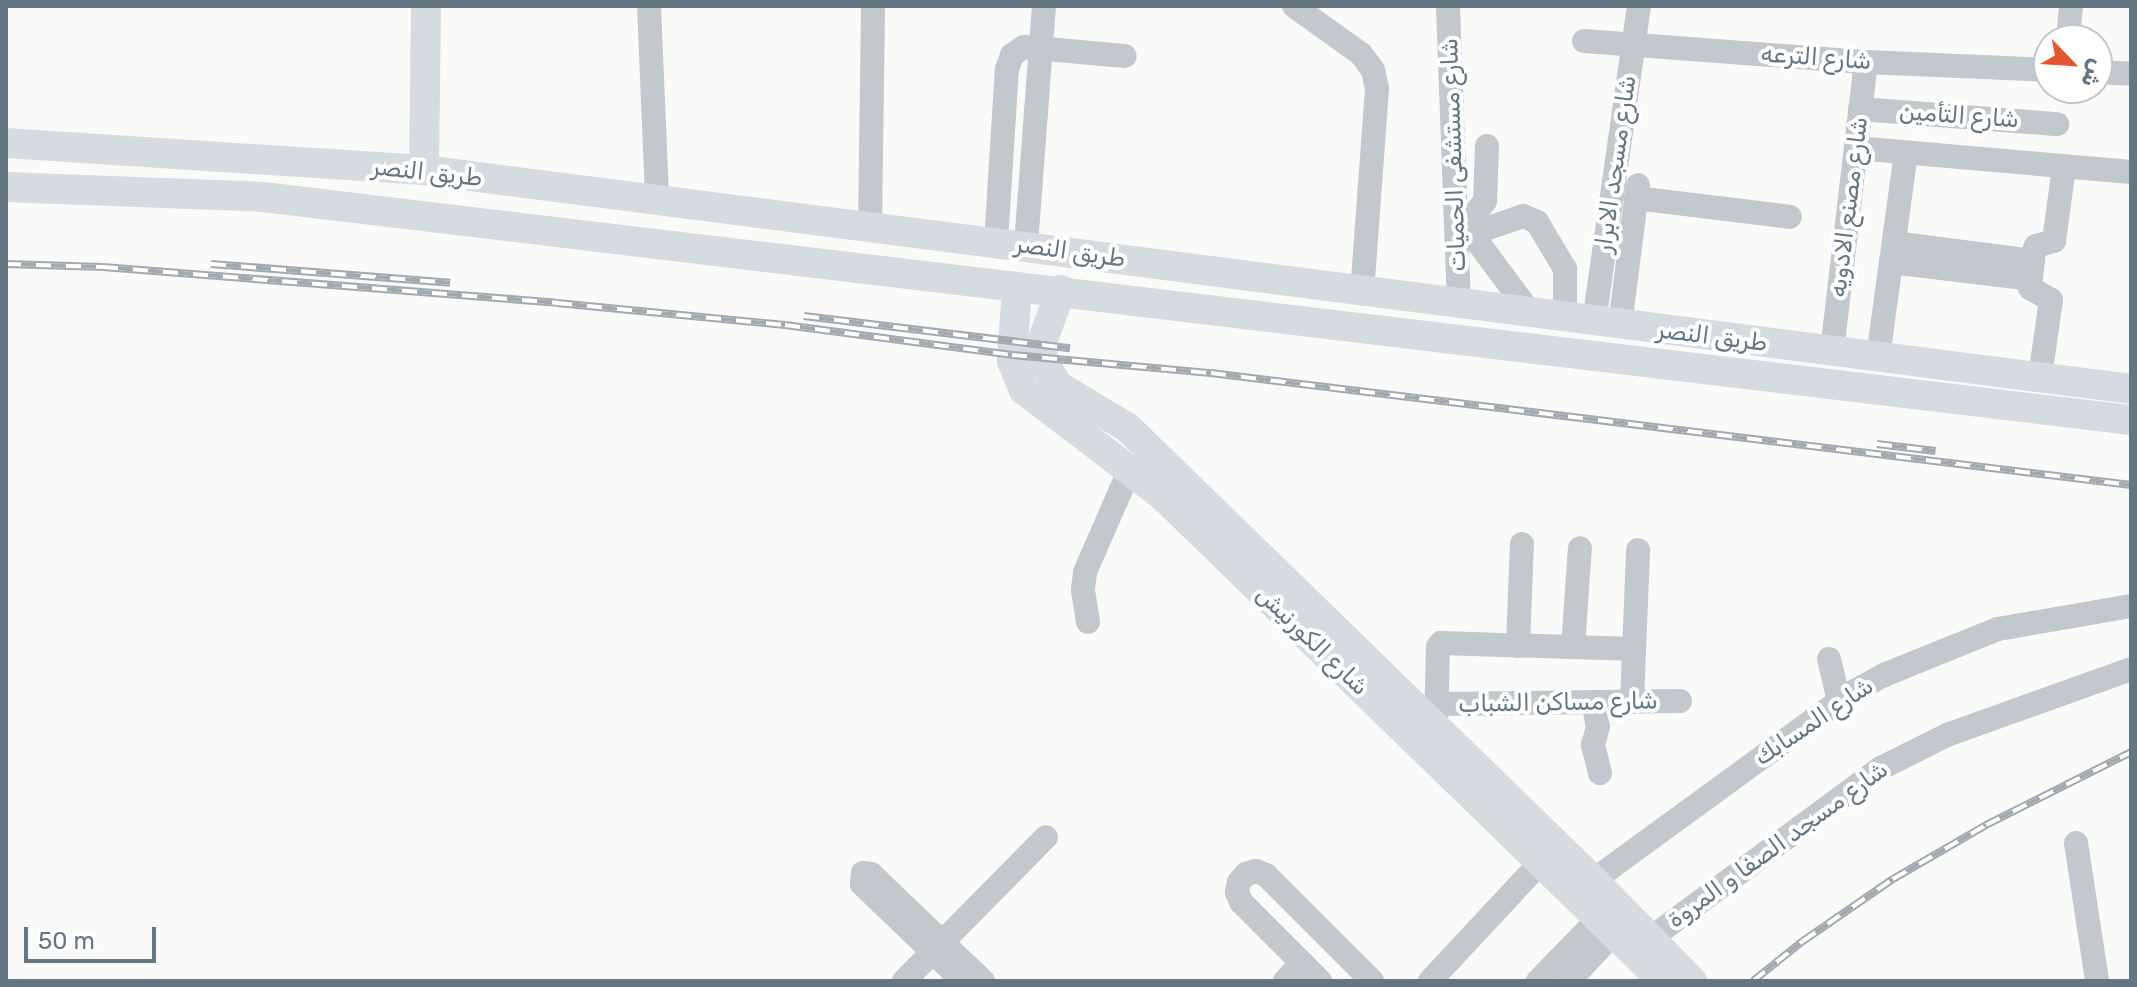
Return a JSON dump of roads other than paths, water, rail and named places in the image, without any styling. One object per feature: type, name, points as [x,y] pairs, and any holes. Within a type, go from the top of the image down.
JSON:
[{"type":"main road","points":[[424,170],[426,6]]},
{"type":"main road","name":"طريق النصر","points":[[6,143],[424,170],[1026,245],[1362,293],[2131,389]]},
{"type":"main road","points":[[71,147],[73,188]]},
{"type":"main road","name":"طريق النصر","points":[[6,187],[263,197],[2131,420]]},
{"type":"main road","name":"شارع الكورنيش","points":[[1017,287],[1012,361],[1020,384],[1049,412],[1140,459],[1436,716],[1584,886],[1607,925],[1656,979]]},
{"type":"main road","name":"شارع الكورنيش","points":[[1061,290],[1041,345],[1051,375],[1066,392],[1117,420],[1163,496],[1541,862],[1584,886],[1651,938],[1692,981]]},
{"type":"street","points":[[649,6],[657,200]]},
{"type":"street","points":[[870,225],[873,6]]},
{"type":"street","points":[[1026,245],[1044,6]]},
{"type":"street","points":[[1294,6],[1361,54],[1373,70],[1377,89],[1362,293]]},
{"type":"street","name":"شارع مستشفى الحميات","points":[[1448,6],[1461,225],[1459,305]]},
{"type":"street","name":"شارع مسجد الابرار","points":[[1593,322],[1639,6]]},
{"type":"street","name":"شارع الترعه","points":[[1584,41],[1866,62],[2033,69]]},
{"type":"street","points":[[996,242],[1007,69],[1012,55],[1024,47],[1125,56]]},
{"type":"street","name":"شارع مصنع الادويه","points":[[1832,351],[1866,62]]},
{"type":"street","name":"شارع التأمين","points":[[1860,109],[2057,124]]},
{"type":"street","points":[[1461,225],[1485,201],[1487,146]]},
{"type":"street","points":[[1856,148],[2131,172]]},
{"type":"street","points":[[1878,357],[1906,153]]},
{"type":"street","points":[[2040,377],[2051,300],[2044,293],[2032,291],[2032,270],[2036,246],[2054,241],[2064,167]]},
{"type":"street","points":[[1593,322],[1637,190],[1790,217]]},
{"type":"street","points":[[1461,225],[1523,216],[1537,222],[1593,322]]},
{"type":"street","points":[[1461,225],[1531,314]]},
{"type":"street","points":[[1892,253],[2032,270]]},
{"type":"street","points":[[1088,622],[1083,589],[1085,572],[1140,459]]},
{"type":"street","points":[[1518,646],[1522,544]]},
{"type":"street","points":[[1573,647],[1580,548]]},
{"type":"street","points":[[1632,702],[1638,550]]},
{"type":"street","name":"شارع المسابك","points":[[1584,886],[1839,701],[1884,675],[1998,629],[2131,606]]},
{"type":"street","points":[[1436,716],[1439,645],[1634,649]]},
{"type":"street","points":[[1829,659],[1839,701]]},
{"type":"street","name":"شارع مسجد الصفا و المروة","points":[[1651,938],[1850,789],[1891,762],[1947,735],[2131,669]]},
{"type":"street","name":"شارع مساكن الشباب","points":[[1436,716],[1593,702],[1680,701]]},
{"type":"street","points":[[1593,702],[1598,727],[1593,745],[1600,773]]},
{"type":"street","points":[[904,981],[1046,837]]},
{"type":"street","points":[[2076,843],[2097,981]]},
{"type":"street","points":[[1430,981],[1541,862]]},
{"type":"street","points":[[1304,965],[1241,902],[1237,892],[1239,882],[1246,874],[1256,871],[1266,875],[1372,981]]},
{"type":"street","points":[[1304,965],[1311,920]]},
{"type":"street","points":[[1538,981],[1607,925]]},
{"type":"street","points":[[1569,981],[1607,925]]},
{"type":"street","points":[[1285,981],[1333,942]]},
{"type":"street","points":[[938,947],[963,981]]},
{"type":"street","points":[[938,947],[983,981]]},
{"type":"railway","points":[[6,264],[103,267],[557,303],[785,325],[1012,355],[1211,373],[2131,485]]},
{"type":"railway","points":[[211,264],[450,283]]},
{"type":"railway","points":[[804,316],[1070,348]]},
{"type":"railway","points":[[1877,444],[1936,451]]},
{"type":"railway","points":[[1753,981],[1803,941],[1893,879],[1986,825],[2131,752]]}]
